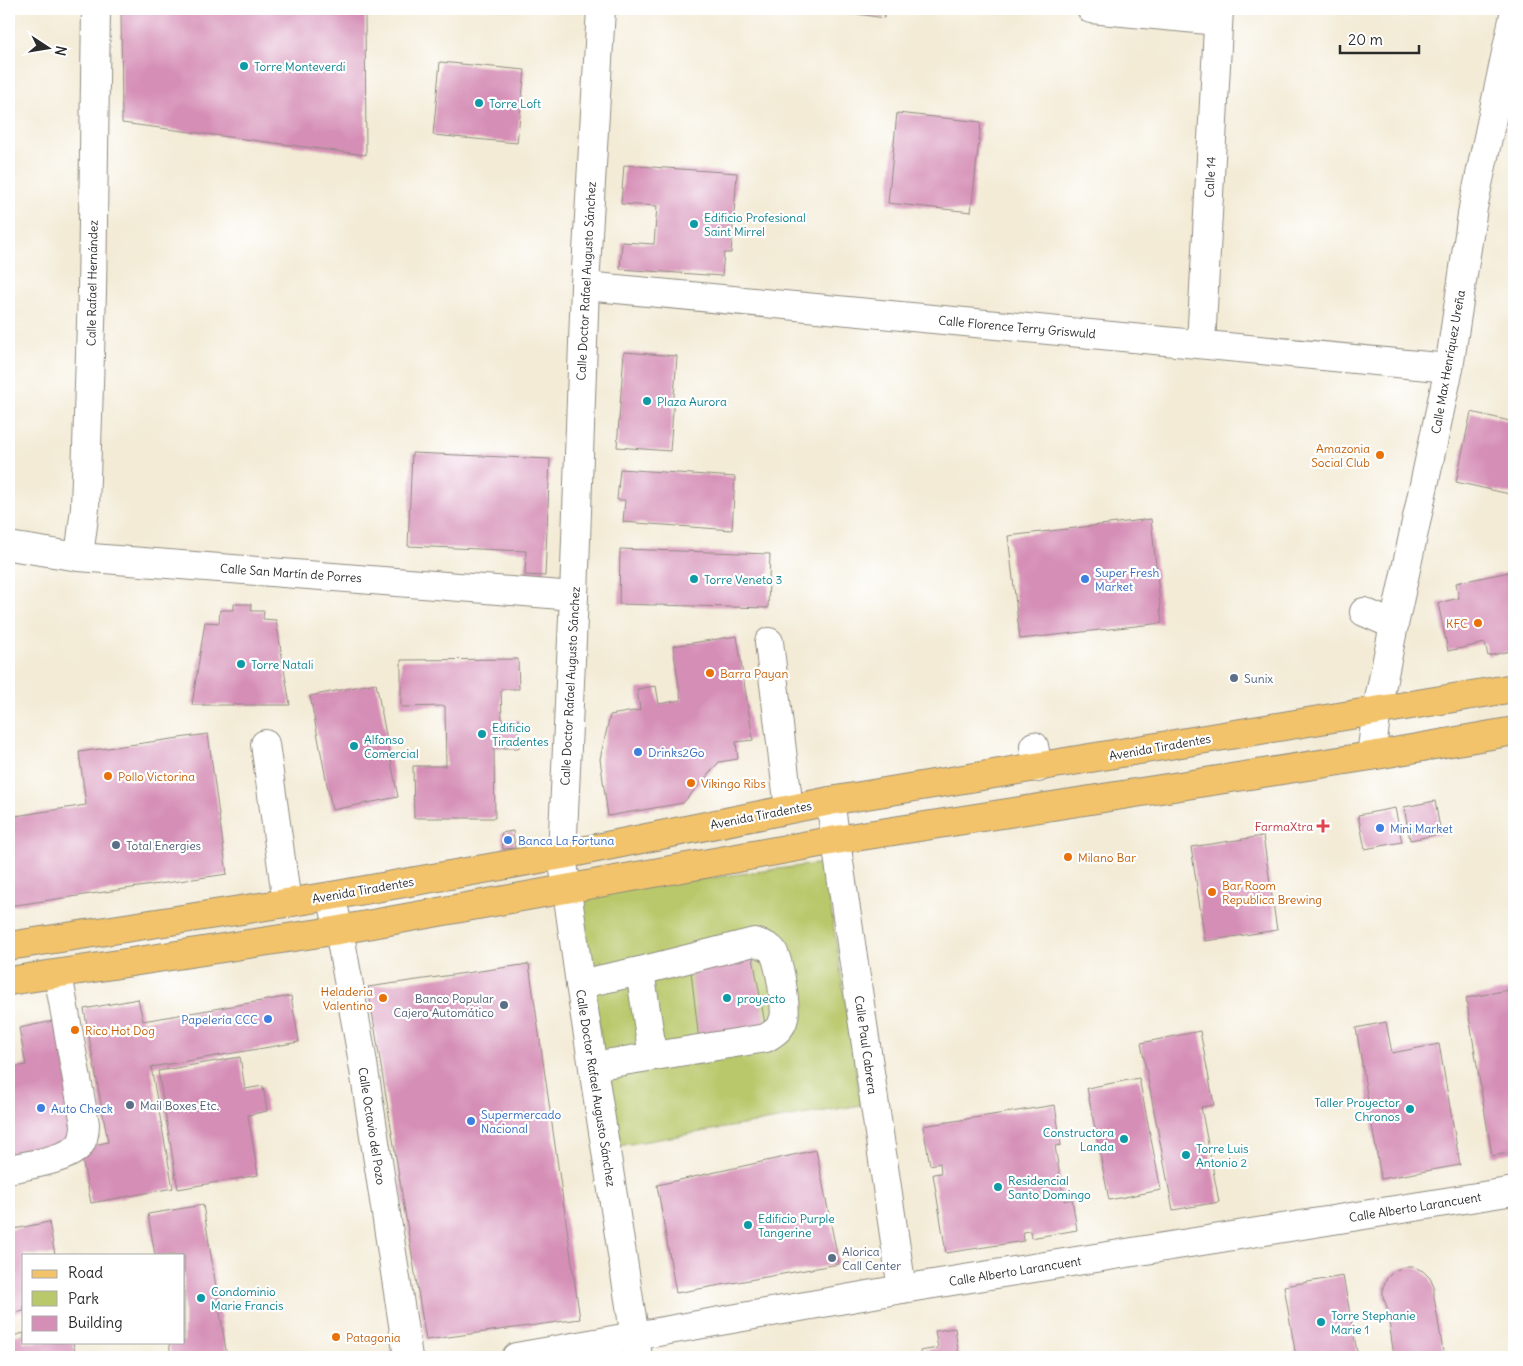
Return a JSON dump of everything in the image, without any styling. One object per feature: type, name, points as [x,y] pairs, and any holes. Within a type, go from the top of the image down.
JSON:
[{"type":"main road","name":"Avenida Tiradentes","points":[[9,946],[331,896],[562,855],[1036,757],[1377,710],[1514,688]]},
{"type":"main road","points":[[9,981],[339,930],[836,840],[1371,756],[1514,731]]},
{"type":"street","name":"Calle Rafael Hernández","points":[[80,557],[84,508],[92,292],[96,9]]},
{"type":"street","name":"Calle Doctor Rafael Augusto Sánchez","points":[[601,9],[585,286],[574,596],[562,855],[580,984],[637,1347]]},
{"type":"street","points":[[1091,9],[1218,15]]},
{"type":"street","name":"Calle 14","points":[[1202,344],[1218,15]]},
{"type":"street","name":"Calle Max Henríquez Ureña","points":[[1371,756],[1377,710],[1394,625],[1449,368],[1473,208],[1514,15]]},
{"type":"street","name":"Calle Florence Terry Griswuld","points":[[585,286],[1449,368]]},
{"type":"street","name":"Calle San Martín de Porres","points":[[9,546],[80,557],[574,596]]},
{"type":"street","points":[[1364,612],[1394,625]]},
{"type":"street","points":[[769,642],[789,809]]},
{"type":"street","points":[[265,744],[287,903]]},
{"type":"street","name":"Calle Paul Cabrera","points":[[830,801],[902,1289]]},
{"type":"street","name":"Calle Octavio del Pozo","points":[[331,896],[362,1057],[408,1357]]},
{"type":"street","points":[[580,984],[754,942],[766,945],[773,951],[781,978],[784,1018],[778,1031],[766,1038],[593,1066]]},
{"type":"street","points":[[640,971],[653,1056]]},
{"type":"street","points":[[9,1169],[64,1156],[79,1146],[85,1132],[58,974]]},
{"type":"street","name":"Calle Alberto Larancuent","points":[[516,1357],[637,1347],[902,1289],[1514,1191]]},
{"type":"green space","points":[[824,863],[861,1105],[618,1146],[578,895]]},
{"type":"building","name":"Torre Monteverdi","points":[[121,9],[365,9],[366,155],[122,123]]},
{"type":"building","points":[[825,9],[885,9],[884,18]]},
{"type":"building","name":"Torre Loft","points":[[440,62],[525,70],[517,143],[433,135]]},
{"type":"building","points":[[897,113],[981,122],[971,212],[888,203]]},
{"type":"building","name":"Edificio Profesional Saint Mirrel","points":[[624,165],[737,173],[731,253],[724,253],[722,276],[620,269],[622,242],[654,244],[657,206],[621,204]]},
{"type":"building","name":"Plaza Aurora","points":[[624,352],[677,356],[670,451],[617,447]]},
{"type":"building","points":[[1471,412],[1514,422],[1514,495],[1456,482]]},
{"type":"building","points":[[412,453],[550,459],[545,576],[525,575],[526,551],[408,546]]},
{"type":"building","points":[[620,469],[735,477],[732,530],[623,522],[625,500],[617,500]]},
{"type":"building","name":"Super Fresh Market","points":[[1151,519],[1162,623],[1020,639],[1008,536]]},
{"type":"building","name":"Torre Veneto 3","points":[[620,549],[770,554],[768,608],[619,604]]},
{"type":"building","name":"KFC","points":[[1514,571],[1514,650],[1488,656],[1485,643],[1448,651],[1438,603],[1459,598],[1456,583]]},
{"type":"building","name":"Torre Natali","points":[[234,604],[251,604],[251,611],[264,611],[263,619],[276,620],[290,705],[192,705],[205,622],[219,623],[220,610],[234,610]]},
{"type":"building","points":[[737,636],[753,740],[736,742],[738,759],[719,762],[683,803],[608,816],[600,759],[610,715],[640,710],[637,689],[656,686],[659,704],[681,700],[673,646]]},
{"type":"building","name":"Edificio Tiradentes","points":[[518,659],[519,689],[501,689],[502,721],[519,720],[519,748],[494,748],[495,818],[414,818],[413,766],[446,766],[445,706],[401,707],[401,660]]},
{"type":"building","name":"Alfonso Comercial","points":[[376,683],[398,797],[332,810],[310,696]]},
{"type":"building","name":"Total Energies","points":[[208,734],[227,874],[9,906],[9,817],[86,805],[79,752]]},
{"type":"building","points":[[1435,801],[1441,834],[1410,840],[1404,807]]},
{"type":"building","name":"Mini Market","points":[[1395,808],[1402,842],[1365,849],[1358,815]]},
{"type":"building","name":"Banca La Fortuna","points":[[513,831],[515,848],[503,849],[501,833]]},
{"type":"building","points":[[1263,836],[1277,930],[1205,941],[1191,847]]},
{"type":"building","name":"proyecto","points":[[752,952],[765,1024],[699,1040],[691,972]]},
{"type":"building","name":"Supermercado Nacional","points":[[529,964],[580,1319],[426,1340],[368,987]]},
{"type":"building","points":[[1514,989],[1514,1152],[1492,1156],[1466,998]]},
{"type":"building","points":[[291,996],[299,1042],[151,1067],[173,1188],[91,1203],[80,1148],[108,1142],[84,1009],[138,999],[143,1021]]},
{"type":"building","name":"Auto Check","points":[[58,1020],[80,1148],[9,1160],[9,1068],[26,1065],[19,1028]]},
{"type":"building","name":"Taller Proyector Chronos","points":[[1386,1022],[1392,1053],[1439,1044],[1460,1165],[1381,1179],[1356,1028]]},
{"type":"building","name":"Torre Luis Antonio 2","points":[[1200,1031],[1214,1105],[1201,1107],[1219,1202],[1173,1210],[1141,1043]]},
{"type":"building","points":[[240,1057],[245,1089],[263,1086],[267,1111],[248,1115],[258,1175],[178,1189],[158,1071]]},
{"type":"building","name":"Constructora Landa","points":[[1139,1078],[1161,1190],[1109,1200],[1087,1088]]},
{"type":"building","name":"Residencial Santo Domingo","points":[[1055,1105],[1061,1145],[1055,1146],[1064,1201],[1072,1199],[1077,1230],[1031,1238],[1030,1231],[1023,1232],[1024,1241],[946,1253],[933,1174],[941,1173],[940,1163],[930,1165],[923,1126]]},
{"type":"building","name":"Edificio Purple Tangerine","points":[[816,1150],[839,1264],[676,1293],[657,1185]]},
{"type":"building","name":"Condominio Marie Francis","points":[[203,1205],[227,1357],[171,1357],[169,1344],[185,1344],[185,1254],[155,1254],[148,1214]]},
{"type":"building","points":[[49,1222],[55,1254],[22,1254],[22,1311],[9,1314],[9,1230]]},
{"type":"building","points":[[1404,1267],[1414,1267],[1423,1271],[1430,1278],[1434,1287],[1444,1357],[1394,1357],[1387,1307],[1383,1297],[1383,1287],[1387,1278],[1394,1271]]},
{"type":"building","name":"Torre Stephanie Marie 1","points":[[1343,1276],[1358,1357],[1296,1357],[1284,1286]]},
{"type":"building","points":[[955,1328],[959,1357],[921,1357],[920,1351],[938,1348],[935,1331]]},
{"type":"building","points":[[22,1334],[22,1344],[73,1344],[76,1357],[17,1357],[13,1336]]},
{"type":"place","name":"Torre Monteverdi","points":[[244,66]]},
{"type":"place","name":"Torre Loft","points":[[479,103]]},
{"type":"place","name":"Edificio Profesional Saint Mirrel","points":[[694,224]]},
{"type":"place","name":"Plaza Aurora","points":[[647,401]]},
{"type":"place","name":"Amazonia Social Club","points":[[1380,455]]},
{"type":"place","name":"Torre Veneto 3","points":[[694,579]]},
{"type":"place","name":"Super Fresh Market","points":[[1085,579]]},
{"type":"place","name":"KFC","points":[[1478,623]]},
{"type":"place","name":"Torre Natali","points":[[241,664]]},
{"type":"place","name":"Barra Payan","points":[[710,673]]},
{"type":"place","name":"Sunix","points":[[1234,678]]},
{"type":"place","name":"Edificio Tiradentes","points":[[482,734]]},
{"type":"place","name":"Alfonso Comercial","points":[[354,746]]},
{"type":"place","name":"Drinks2Go","points":[[638,752]]},
{"type":"place","name":"Pollo Victorina","points":[[108,776]]},
{"type":"place","name":"Vikingo Ribs","points":[[691,783]]},
{"type":"place","name":"FarmaXtra","points":[[1323,826]]},
{"type":"place","name":"Mini Market","points":[[1380,828]]},
{"type":"place","name":"Banca La Fortuna","points":[[508,840]]},
{"type":"place","name":"Total Energies","points":[[116,845]]},
{"type":"place","name":"Milano Bar","points":[[1068,857]]},
{"type":"place","name":"Bar Room Republica Brewing","points":[[1212,892]]},
{"type":"place","name":"Heladeria Valentino","points":[[383,998]]},
{"type":"place","name":"proyecto","points":[[727,998]]},
{"type":"place","name":"Banco Popular Cajero Automático","points":[[504,1005]]},
{"type":"place","name":"Papelería CCC","points":[[268,1019]]},
{"type":"place","name":"Rico Hot Dog","points":[[75,1030]]},
{"type":"place","name":"Mail Boxes Etc.","points":[[130,1105]]},
{"type":"place","name":"Auto Check","points":[[41,1108]]},
{"type":"place","name":"Taller Proyector Chronos","points":[[1410,1109]]},
{"type":"place","name":"Supermercado Nacional","points":[[471,1121]]},
{"type":"place","name":"Constructora Landa","points":[[1124,1139]]},
{"type":"place","name":"Torre Luis Antonio 2","points":[[1186,1155]]},
{"type":"place","name":"Residencial Santo Domingo","points":[[998,1187]]},
{"type":"place","name":"Edificio Purple Tangerine","points":[[748,1225]]},
{"type":"place","name":"Alorica Call Center","points":[[832,1258]]},
{"type":"place","name":"Condominio Marie Francis","points":[[201,1298]]},
{"type":"place","name":"Torre Stephanie Marie 1","points":[[1321,1322]]},
{"type":"place","name":"Patagonia","points":[[336,1337]]}]
